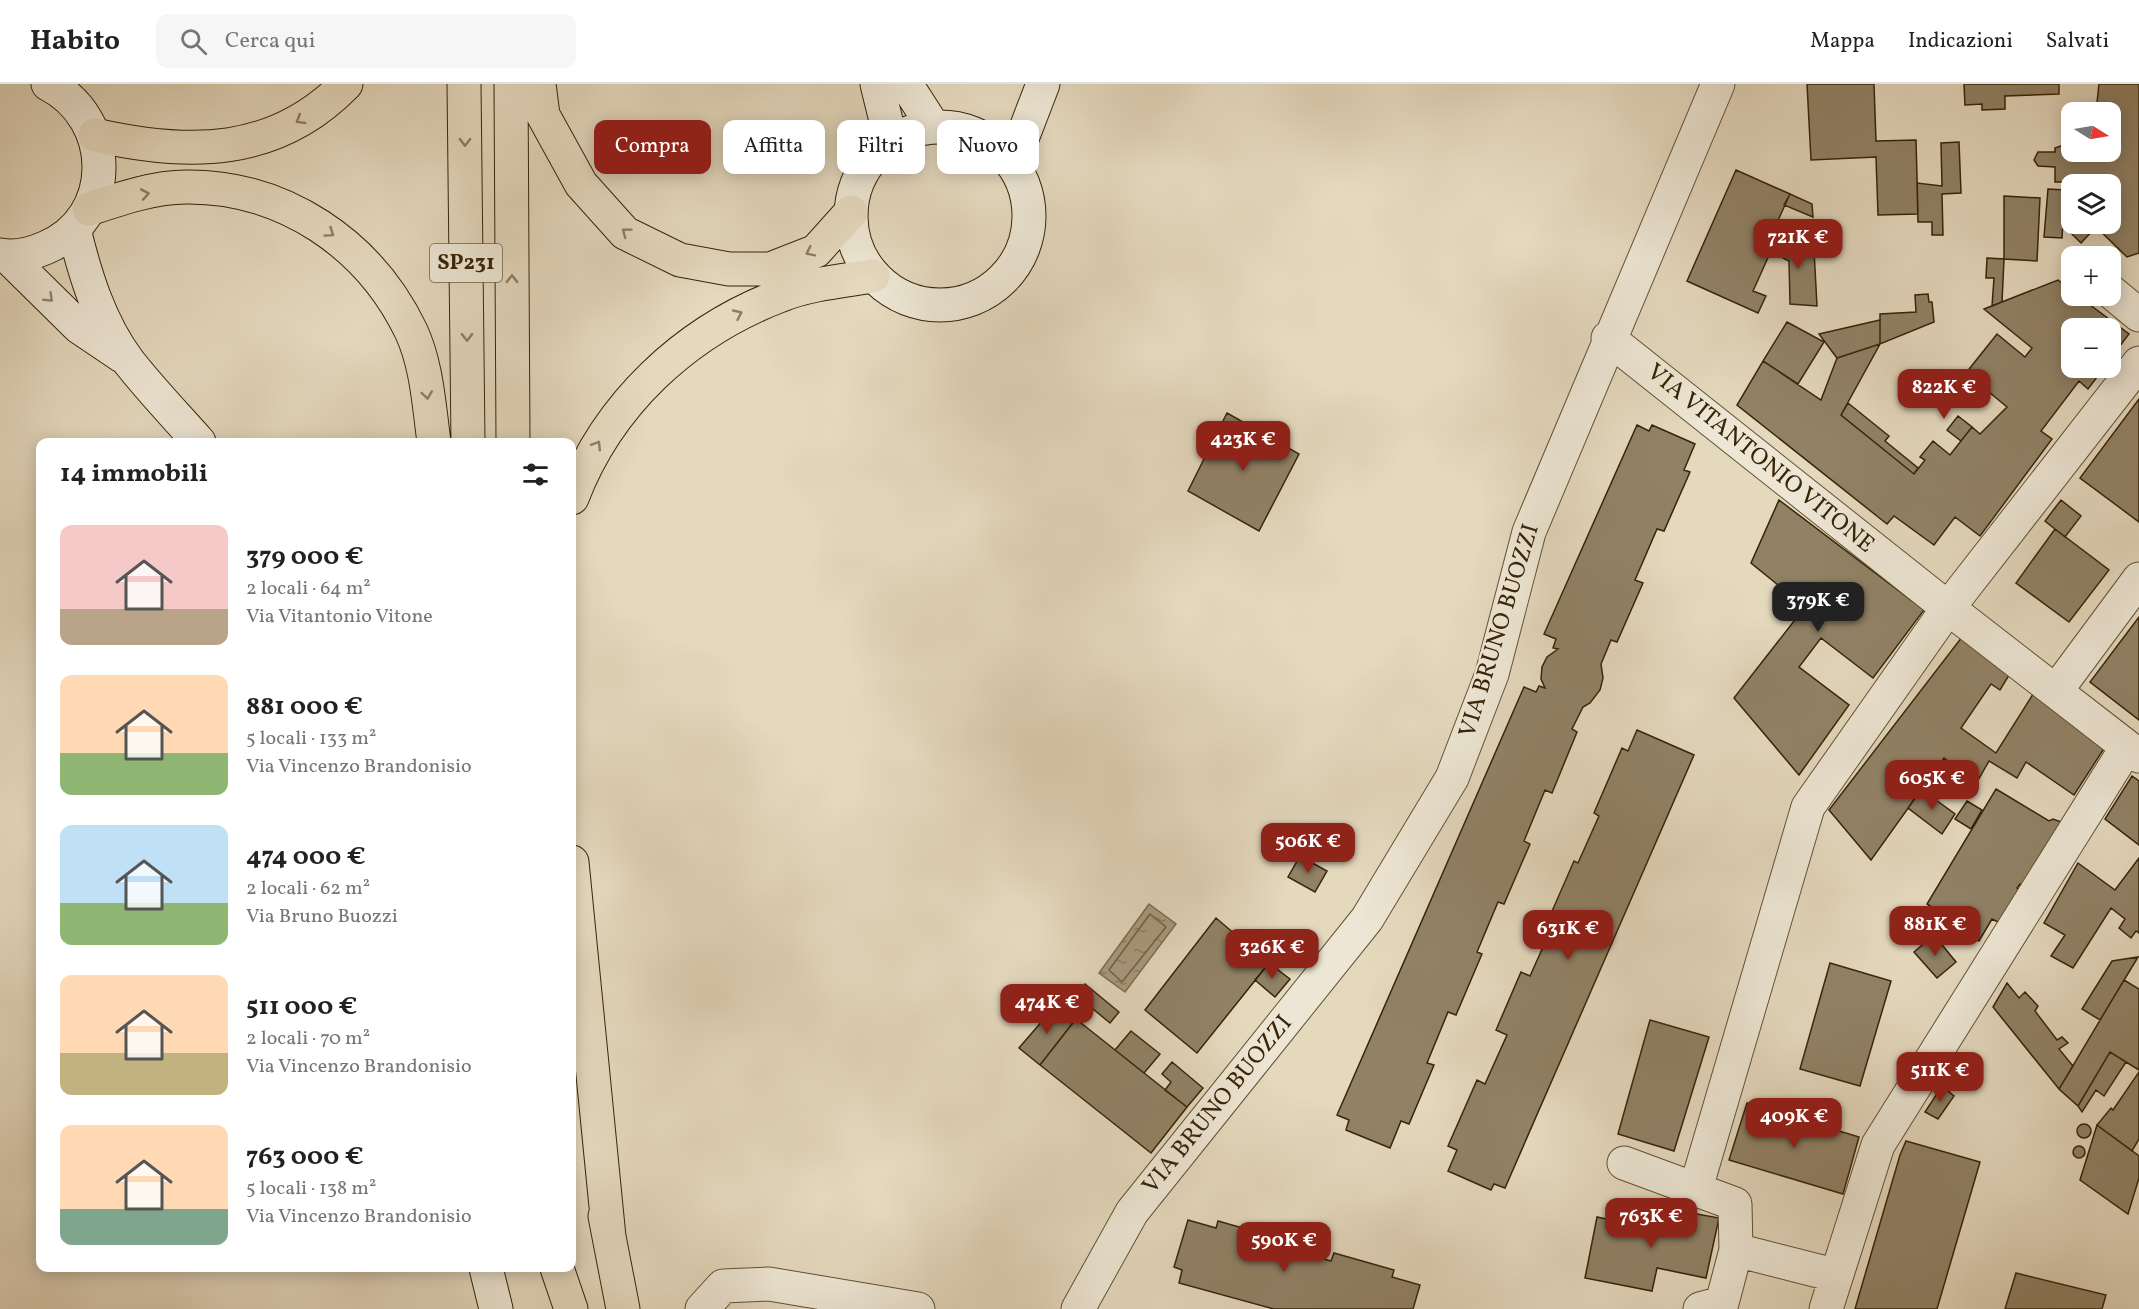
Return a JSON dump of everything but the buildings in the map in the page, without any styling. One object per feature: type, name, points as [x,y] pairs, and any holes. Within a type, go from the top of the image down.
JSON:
[{"type":"main road","points":[[86,109],[154,147],[201,149],[238,145],[281,131],[326,104],[346,84]]},
{"type":"main road","name":"SP231","points":[[464,84],[468,438]]},
{"type":"main road","name":"SP231","points":[[511,84],[513,438]]},
{"type":"main road","points":[[539,84],[543,115],[581,184],[625,233],[680,260],[729,269],[770,269],[816,250],[851,212]]},
{"type":"main road","points":[[81,219],[123,198],[185,187],[240,191],[298,211],[343,242],[384,289],[411,332],[426,381],[433,438]]},
{"type":"main road","points":[[576,489],[595,446],[626,405],[662,366],[688,345],[719,323],[780,295],[873,276]]},
{"type":"main road","points":[[576,903],[609,1237]]},
{"type":"main road","points":[[576,1057],[623,1309]]},
{"type":"main road","points":[[559,1272],[573,1309]]},
{"type":"main road","points":[[566,1272],[573,1309]]},
{"type":"street","points":[[4,256],[39,250],[54,244],[81,219],[97,185],[100,160],[86,109],[62,91],[48,84]]},
{"type":"street","points":[[878,84],[886,120]]},
{"type":"street","points":[[906,84],[933,126]]},
{"type":"street","points":[[1004,120],[1035,84]]},
{"type":"street","points":[[1029,120],[1043,84]]},
{"type":"street","name":"VIA BRUNO BUOZZI","points":[[1078,1309],[1132,1212],[1366,919],[1452,778],[1492,674],[1528,532],[1608,338],[1718,84]]},
{"type":"street","points":[[925,127],[937,126]]},
{"type":"street","points":[[862,174],[856,184],[851,212],[853,240],[861,259],[873,276],[897,295],[925,305],[956,305],[985,295],[1008,276],[1024,250],[1030,219],[1026,189],[1019,174]]},
{"type":"street","points":[[81,219],[84,268],[101,314],[128,360],[196,438]]},
{"type":"street","points":[[4,256],[79,327],[128,360]]},
{"type":"street","points":[[2121,300],[2139,315]]},
{"type":"street","name":"VIA VITANTONIO VITONE","points":[[1608,338],[2133,752]]},
{"type":"street","points":[[1696,1188],[1808,807],[1948,608],[2139,363]]},
{"type":"street","points":[[2056,691],[2139,579]]},
{"type":"street","points":[[1826,1309],[1834,1275],[1878,1145],[2133,752]]},
{"type":"street","points":[[1624,1163],[1734,1204],[1736,1250],[1722,1303],[1700,1309]]},
{"type":"street","points":[[1736,1250],[1834,1275]]},
{"type":"street","points":[[487,1272],[496,1309]]},
{"type":"street","points":[[702,1309],[723,1286],[769,1284],[918,1309]]},
{"type":"water","points":[[1149,904],[1176,924],[1125,992],[1099,973]]}]
